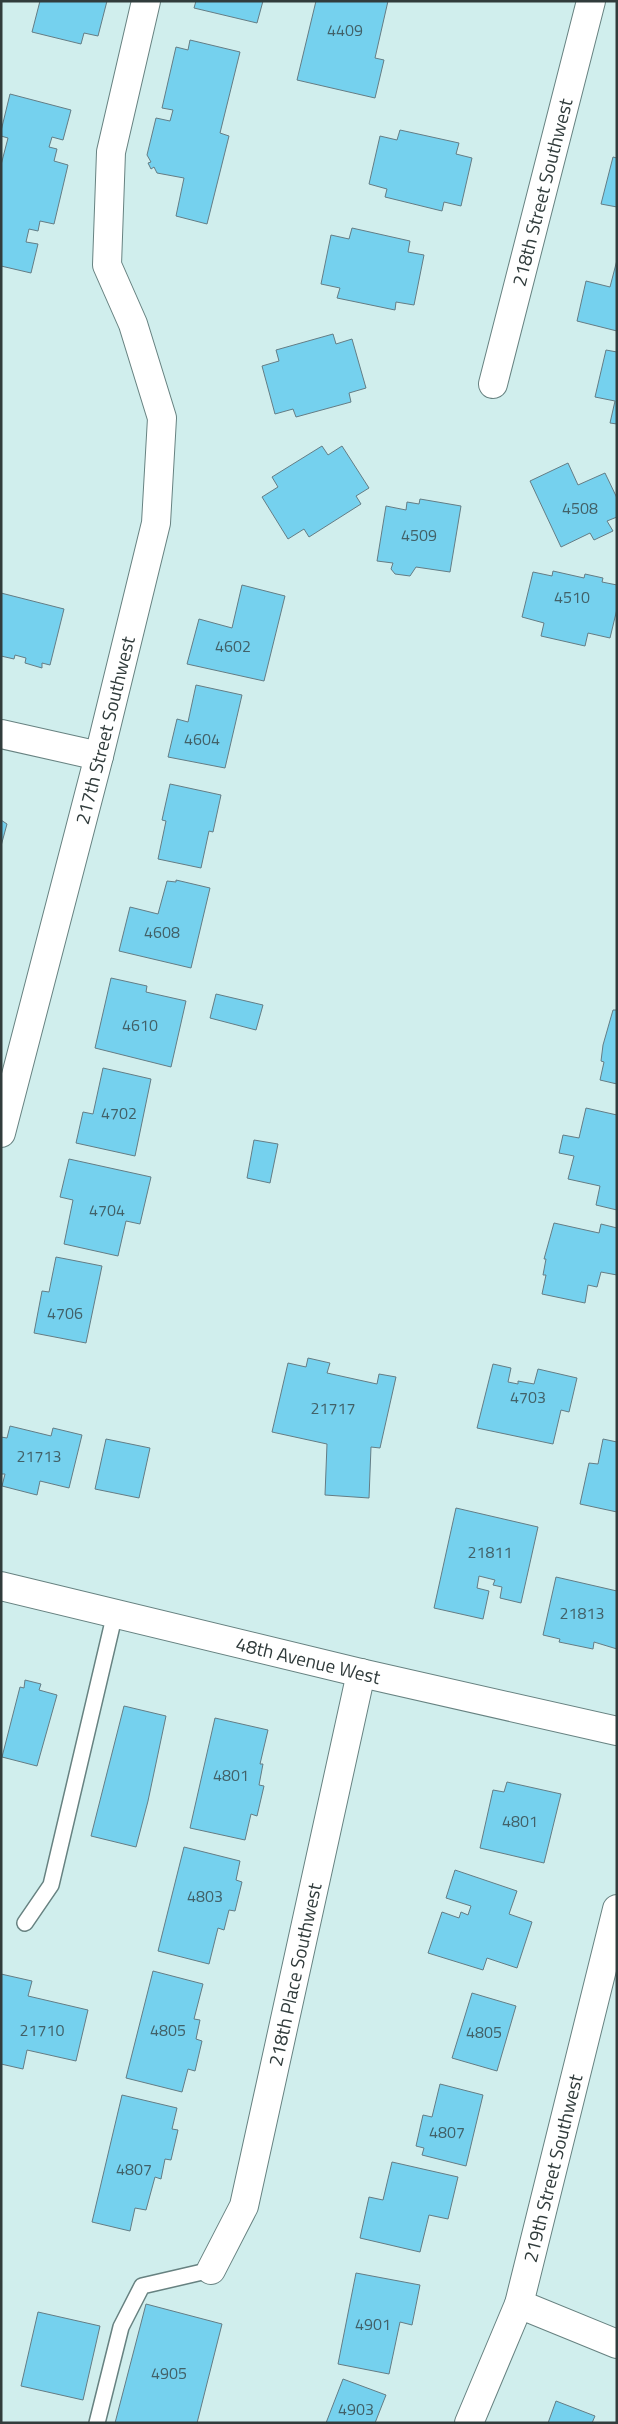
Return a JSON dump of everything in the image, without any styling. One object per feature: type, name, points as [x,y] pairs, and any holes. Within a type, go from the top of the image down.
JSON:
[{"type":"street","name":"217th Street Southwest","points":[[1,1132],[99,756],[156,522],[162,418],[133,324],[107,265],[111,162],[146,1]]},
{"type":"street","name":"218th Street Southwest","points":[[493,384],[591,1]]},
{"type":"street","points":[[1,734],[99,756]]},
{"type":"street","name":"48th Avenue West","points":[[1,1586],[361,1673],[617,1731]]},
{"type":"street","name":"218th Place Southwest","points":[[211,2270],[244,2206],[361,1673]]},
{"type":"street","name":"219th Street Southwest","points":[[469,2423],[518,2304],[617,1909]]},
{"type":"street","points":[[518,2304],[617,2344]]},
{"type":"lane","points":[[24,1923],[51,1885],[115,1613]]},
{"type":"lane","points":[[98,2423],[121,2328],[142,2286],[211,2270]]},
{"type":"building","points":[[40,1],[107,1],[98,36],[84,33],[81,44],[32,32]]},
{"type":"building","points":[[196,1],[263,1],[257,23],[194,8]]},
{"type":"building","points":[[316,1],[388,1],[375,58],[384,60],[375,98],[297,80]]},
{"type":"building","points":[[190,40],[240,52],[220,133],[229,136],[207,224],[176,216],[184,178],[157,173],[154,167],[151,169],[148,163],[151,162],[147,155],[156,118],[170,121],[173,110],[162,108],[176,47],[188,50]]},
{"type":"building","points":[[10,94],[71,110],[63,140],[52,137],[49,147],[57,149],[54,161],[68,165],[54,224],[40,221],[38,231],[29,229],[26,242],[38,244],[31,273],[1,266],[1,165],[8,138],[1,136],[1,131]]},
{"type":"building","points":[[400,130],[459,143],[456,154],[472,158],[461,206],[444,202],[442,211],[385,197],[387,189],[369,184],[380,136],[397,140]]},
{"type":"building","points":[[613,157],[617,158],[617,207],[601,204]]},
{"type":"building","points":[[352,228],[410,241],[408,252],[424,255],[414,305],[396,302],[395,310],[337,298],[340,288],[321,284],[331,235],[349,239]]},
{"type":"building","points":[[617,260],[617,331],[577,321],[586,281],[610,287]]},
{"type":"building","points":[[333,334],[336,344],[352,339],[366,388],[349,393],[351,402],[296,417],[293,409],[275,414],[262,366],[279,361],[276,350]]},
{"type":"building","points":[[606,350],[617,352],[617,424],[610,423],[615,401],[595,397]]},
{"type":"building","points":[[322,446],[328,455],[342,446],[369,488],[356,496],[361,504],[309,537],[304,529],[288,539],[262,497],[278,487],[272,477]]},
{"type":"building","points":[[568,463],[578,485],[605,473],[617,498],[617,517],[607,521],[613,531],[594,540],[590,533],[561,547],[530,481]]},
{"type":"building","points":[[420,499],[461,506],[450,572],[416,567],[410,576],[395,574],[391,569],[393,563],[377,561],[386,506],[406,510],[407,502],[419,504]]},
{"type":"building","points":[[553,571],[584,578],[585,574],[603,578],[602,582],[617,585],[617,609],[610,638],[588,633],[585,646],[541,636],[544,623],[522,617],[533,572],[552,576]]},
{"type":"building","points":[[242,585],[285,596],[264,681],[187,664],[199,619],[232,628]]},
{"type":"building","points":[[1,593],[64,609],[50,665],[42,663],[42,668],[25,663],[26,658],[15,655],[14,659],[1,656]]},
{"type":"building","points":[[196,685],[242,695],[225,768],[168,757],[177,719],[188,722]]},
{"type":"building","points":[[170,784],[221,795],[213,832],[209,831],[201,868],[158,859],[166,821],[162,820]]},
{"type":"building","points":[[1,820],[7,824],[1,846]]},
{"type":"building","points":[[176,880],[210,888],[191,968],[119,951],[130,907],[158,914],[167,881],[176,882]]},
{"type":"building","points":[[111,978],[147,986],[146,992],[186,1001],[171,1067],[95,1048]]},
{"type":"building","points":[[216,994],[263,1005],[256,1030],[210,1018]]},
{"type":"building","points":[[613,1010],[617,1010],[617,1084],[600,1080],[604,1062],[601,1061],[603,1045]]},
{"type":"building","points":[[103,1068],[151,1079],[135,1156],[76,1143],[83,1112],[93,1114]]},
{"type":"building","points":[[586,1108],[617,1115],[617,1210],[596,1205],[600,1186],[568,1179],[574,1156],[559,1153],[563,1135],[579,1138]]},
{"type":"building","points":[[254,1140],[278,1144],[270,1183],[247,1178]]},
{"type":"building","points":[[69,1159],[151,1177],[140,1224],[126,1221],[118,1256],[64,1244],[73,1200],[60,1197]]},
{"type":"building","points":[[554,1223],[599,1233],[601,1224],[617,1228],[617,1275],[601,1272],[597,1287],[588,1285],[585,1303],[542,1294],[546,1275],[543,1275],[546,1259],[544,1259]]},
{"type":"building","points":[[56,1257],[102,1266],[86,1343],[34,1333],[42,1291],[49,1292]]},
{"type":"building","points":[[308,1358],[330,1363],[327,1373],[377,1384],[379,1374],[396,1377],[380,1448],[371,1447],[369,1498],[325,1495],[327,1444],[272,1432],[288,1363],[306,1367]]},
{"type":"building","points":[[493,1364],[511,1368],[508,1382],[518,1384],[518,1381],[534,1384],[538,1369],[577,1378],[569,1412],[561,1410],[553,1444],[477,1428]]},
{"type":"building","points":[[10,1426],[51,1436],[53,1428],[82,1435],[69,1488],[40,1481],[37,1495],[2,1486],[5,1474],[1,1474],[1,1437],[7,1438]]},
{"type":"building","points":[[106,1439],[150,1448],[139,1498],[95,1489]]},
{"type":"building","points":[[603,1439],[617,1442],[617,1512],[580,1504],[589,1463],[598,1464]]},
{"type":"building","points":[[456,1508],[538,1527],[521,1603],[500,1598],[502,1587],[493,1585],[495,1580],[479,1576],[477,1588],[489,1591],[483,1619],[434,1608]]},
{"type":"building","points":[[556,1577],[617,1591],[617,1649],[594,1642],[593,1649],[559,1642],[560,1639],[543,1635]]},
{"type":"building","points":[[25,1680],[41,1684],[39,1690],[57,1695],[37,1766],[2,1757],[20,1687],[24,1688]]},
{"type":"building","points":[[124,1706],[166,1716],[136,1847],[91,1836]]},
{"type":"building","points":[[215,1718],[268,1730],[260,1764],[263,1764],[259,1785],[264,1786],[257,1816],[251,1814],[245,1840],[190,1828]]},
{"type":"building","points":[[507,1782],[561,1794],[544,1863],[480,1848],[493,1790],[504,1792]]},
{"type":"building","points":[[184,1847],[240,1861],[236,1880],[242,1882],[235,1911],[229,1910],[224,1930],[218,1928],[209,1964],[158,1951]]},
{"type":"building","points":[[455,1870],[517,1891],[509,1914],[532,1922],[517,1968],[487,1958],[483,1970],[428,1953],[442,1912],[459,1918],[461,1912],[468,1915],[471,1906],[446,1898]]},
{"type":"building","points":[[153,1971],[203,1984],[194,2019],[200,2020],[196,2039],[202,2041],[195,2071],[188,2069],[182,2092],[126,2078]]},
{"type":"building","points":[[1,1974],[32,1981],[28,1996],[88,2010],[76,2061],[27,2050],[23,2069],[1,2064]]},
{"type":"building","points":[[472,1993],[516,2006],[497,2071],[452,2058]]},
{"type":"building","points":[[440,2084],[483,2095],[466,2166],[422,2155],[424,2148],[416,2146],[423,2115],[432,2117]]},
{"type":"building","points":[[122,2095],[177,2108],[172,2129],[178,2130],[171,2160],[165,2159],[161,2179],[155,2177],[146,2210],[135,2208],[130,2231],[92,2222]]},
{"type":"building","points":[[392,2162],[458,2177],[448,2219],[429,2215],[420,2252],[360,2238],[369,2197],[383,2200]]},
{"type":"building","points":[[356,2273],[420,2285],[412,2325],[400,2322],[389,2374],[338,2364]]},
{"type":"building","points":[[146,2304],[222,2324],[197,2423],[115,2423]]},
{"type":"building","points":[[38,2312],[100,2326],[83,2400],[21,2386]]},
{"type":"building","points":[[343,2379],[386,2395],[375,2423],[326,2423]]},
{"type":"building","points":[[556,2401],[595,2416],[592,2423],[548,2423]]}]
